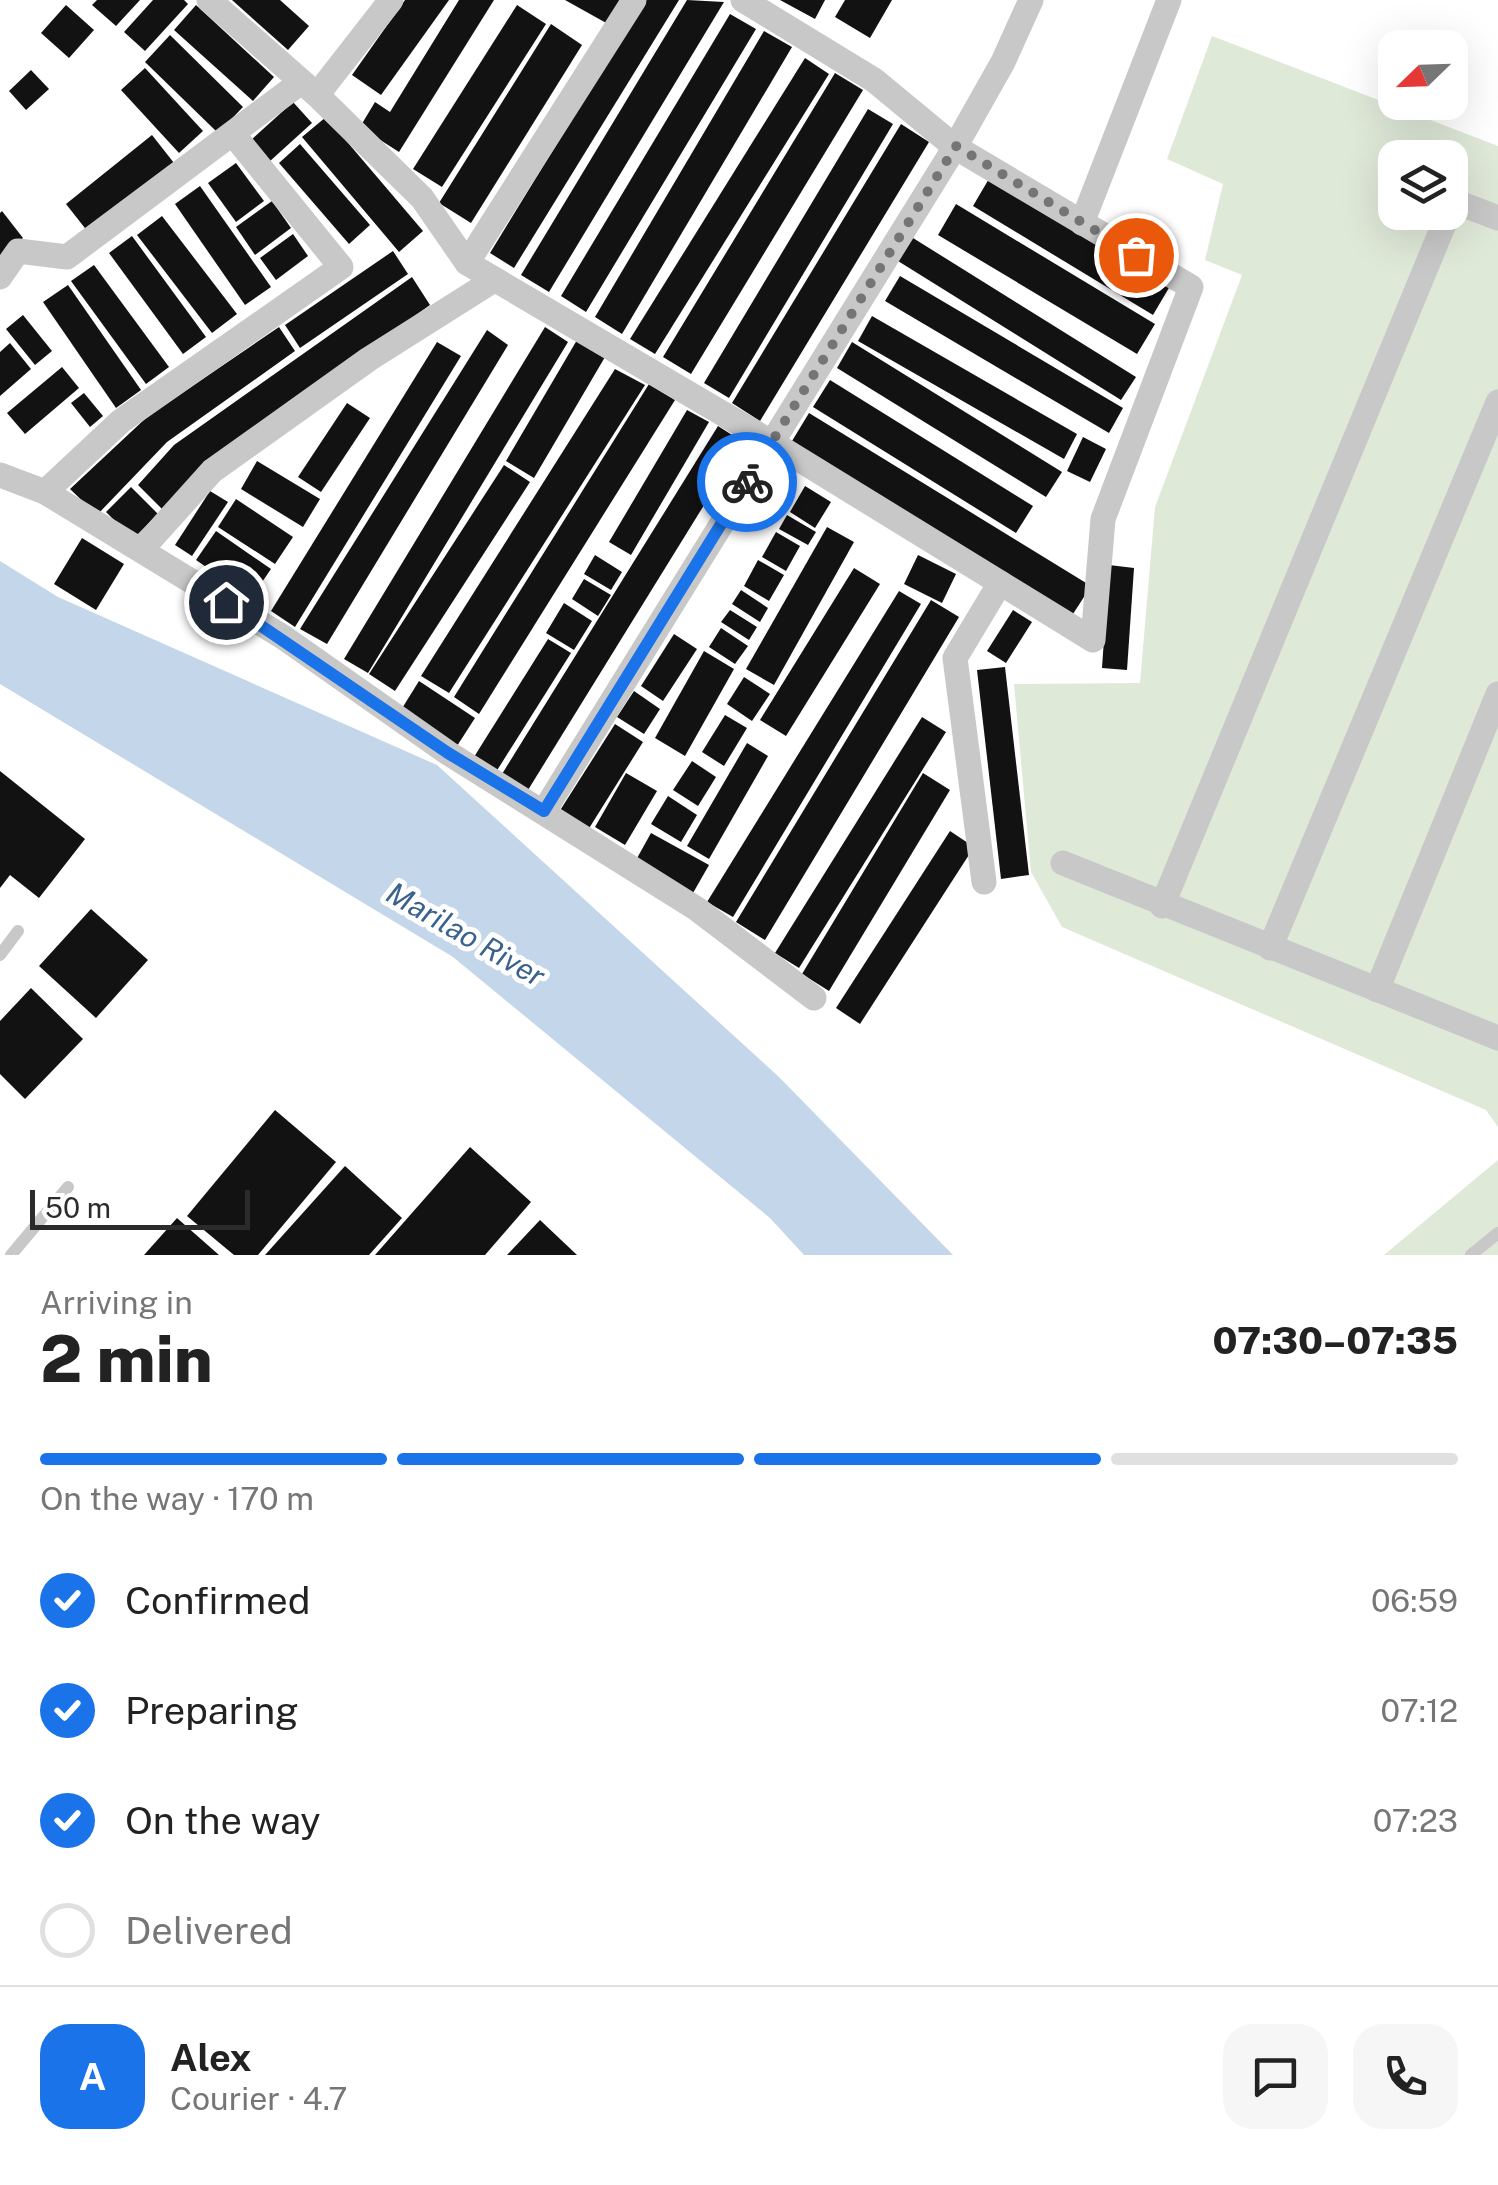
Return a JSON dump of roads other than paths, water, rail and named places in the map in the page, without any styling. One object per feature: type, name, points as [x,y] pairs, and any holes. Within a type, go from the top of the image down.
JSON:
[{"type":"street","points":[[208,0],[309,89],[422,198],[467,263],[772,442],[1092,640],[1102,519],[1191,287],[956,146],[874,80],[743,0]]},
{"type":"street","points":[[0,277],[18,251],[67,257],[233,134],[309,89],[391,0]]},
{"type":"street","points":[[467,263],[634,0]]},
{"type":"street","points":[[544,811],[956,146],[1003,62],[1031,0]]},
{"type":"street","points":[[1082,223],[1169,0]]},
{"type":"street","points":[[45,492],[121,421],[340,267],[233,134]]},
{"type":"street","points":[[1162,906],[1444,224],[1453,210],[1464,205],[1498,218]]},
{"type":"street","points":[[142,549],[212,470],[369,360],[494,280]]},
{"type":"street","points":[[1270,948],[1498,402]]},
{"type":"street","points":[[0,475],[45,492],[283,637],[448,753],[696,909],[814,998]]},
{"type":"street","points":[[984,882],[955,658],[1000,583]]},
{"type":"street","points":[[1377,990],[1498,694]]},
{"type":"street","points":[[1064,863],[1162,906],[1498,1038]]},
{"type":"lane","points":[[0,955],[18,931]]},
{"type":"lane","points":[[11,1255],[68,1187]]},
{"type":"lane","points":[[1471,1255],[1498,1233]]},
{"type":"water","name":"Marilao River","points":[[0,561],[58,597],[437,765],[779,1077],[953,1255],[804,1255],[770,1218],[453,957],[0,684]]}]
